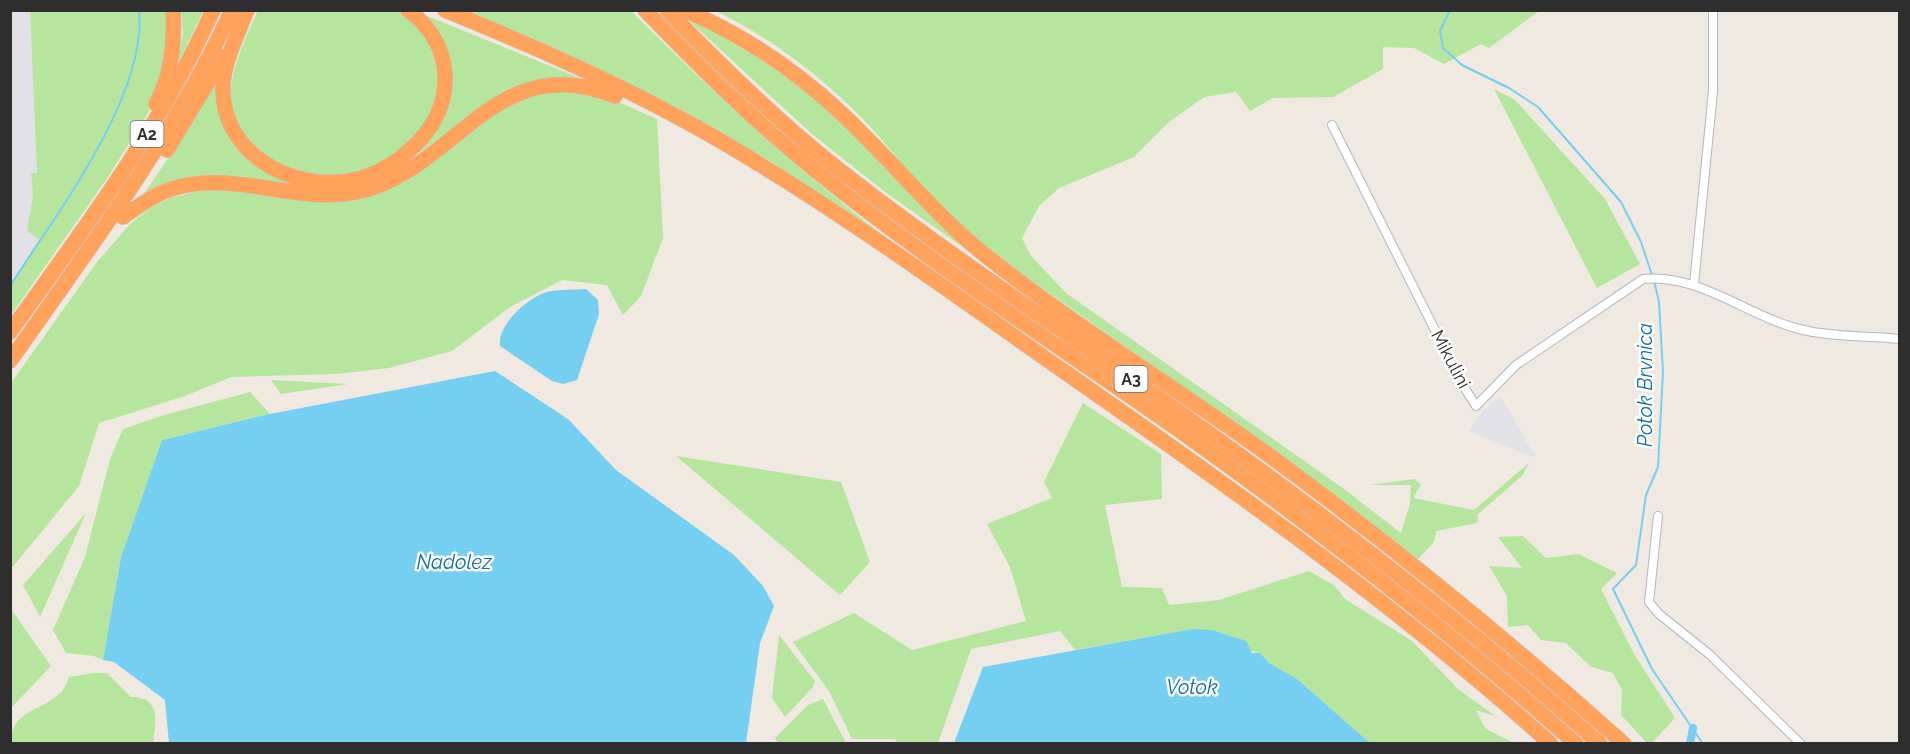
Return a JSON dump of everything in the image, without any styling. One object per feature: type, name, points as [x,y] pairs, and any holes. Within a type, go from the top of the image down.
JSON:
[{"type":"highway","points":[[78,237],[159,98],[173,47],[172,10]]},
{"type":"highway","name":"A2","points":[[10,332],[156,122],[186,68],[213,10]]},
{"type":"highway","name":"A2","points":[[10,361],[114,215],[168,128],[232,10]]},
{"type":"highway","points":[[58,292],[74,280],[123,217],[207,86],[247,10]]},
{"type":"highway","points":[[247,10],[229,57],[223,84],[225,110],[234,132],[259,160],[281,173],[308,181],[338,183],[369,176],[401,158],[422,138],[439,113],[445,84],[441,52],[425,26],[408,10]]},
{"type":"highway","points":[[445,10],[581,69],[688,123],[807,194],[1167,443],[1310,547],[1551,744]]},
{"type":"highway","name":"A3","points":[[645,10],[710,75],[813,168],[966,283],[1171,425],[1320,534],[1491,670],[1576,744]]},
{"type":"highway","name":"A3","points":[[667,10],[716,60],[825,159],[915,227],[1328,520],[1508,664],[1600,744]]},
{"type":"highway","points":[[685,10],[732,33],[799,76],[841,113],[924,199],[990,259],[1338,506],[1517,650],[1624,744]]},
{"type":"highway","points":[[123,217],[160,194],[197,183],[234,183],[335,196],[371,189],[408,170],[497,103],[530,89],[553,86],[595,88],[672,123],[688,123]]},
{"type":"highway","points":[[1519,716],[1544,744]]},
{"type":"street","points":[[1713,10],[1713,91],[1694,284],[1753,313],[1807,331],[1899,339]]},
{"type":"street","name":"Mikulini","points":[[1332,124],[1461,382],[1476,406],[1516,365],[1643,279],[1661,277],[1694,284]]},
{"type":"street","points":[[1658,516],[1649,602],[1659,614],[1709,654],[1801,744]]},
{"type":"shaded area","points":[[11,11],[30,11],[37,174],[31,174],[33,195],[27,231],[39,238],[11,283]]},
{"type":"shaded area","points":[[1500,396],[1535,456],[1469,431],[1484,410]]},
{"type":"green space","points":[[258,10],[392,10],[406,15],[419,26],[424,34],[437,65],[438,85],[434,104],[426,122],[400,152],[365,171],[326,176],[306,173],[267,156],[251,143],[239,127],[232,109],[231,88],[238,58]]},
{"type":"green space","points":[[30,11],[168,11],[169,46],[156,97],[146,117],[106,180],[11,315],[11,283],[39,239],[27,231],[33,195],[31,173],[37,173]]},
{"type":"green space","points":[[181,11],[203,11],[178,64],[183,33]]},
{"type":"green space","points":[[465,11],[631,11],[766,139],[837,199],[911,256],[770,161],[678,108],[599,69]]},
{"type":"green space","points":[[716,11],[1539,11],[1489,48],[1481,44],[1444,64],[1414,48],[1383,47],[1383,69],[1333,97],[1273,98],[1250,111],[1236,92],[1204,97],[1169,122],[1134,157],[1059,188],[1039,206],[1022,238],[1031,256],[1066,293],[1344,489],[1401,533],[1410,504],[1411,485],[1369,485],[1415,479],[1421,485],[1413,498],[1474,510],[1529,463],[1522,476],[1478,514],[1477,523],[1436,531],[1434,542],[1418,559],[1254,437],[1004,261],[935,201],[869,125],[826,85],[773,44]]},
{"type":"green space","points":[[425,15],[587,81],[559,79],[533,84],[508,93],[462,121],[397,169],[434,133],[441,37]]},
{"type":"green space","points":[[686,18],[752,52],[796,83],[836,117],[936,219],[1333,509],[1387,553],[1283,474],[885,192],[812,134]]},
{"type":"green space","points":[[221,72],[230,136],[314,189],[233,176],[139,201],[192,123]]},
{"type":"green space","points":[[1494,89],[1515,100],[1605,199],[1640,264],[1597,288]]},
{"type":"green space","points":[[558,90],[607,97],[657,119],[663,238],[641,296],[623,315],[607,285],[562,280],[510,307],[452,351],[389,368],[336,374],[231,377],[185,396],[99,423],[79,486],[11,569],[11,383],[97,262],[130,224],[149,209],[170,198],[194,192],[223,189],[349,200],[486,117],[534,94]]},
{"type":"green space","points":[[271,380],[348,384],[281,394]]},
{"type":"green space","points":[[250,392],[270,414],[162,440],[121,557],[103,660],[94,656],[66,653],[53,630],[85,557],[110,459],[123,429],[161,416]]},
{"type":"green space","points":[[1083,403],[1161,454],[1162,499],[1105,505],[1122,587],[1162,588],[1169,605],[1219,600],[1309,571],[1335,586],[1345,599],[1412,641],[1458,689],[1495,716],[1476,710],[1485,728],[1513,743],[1370,743],[1297,679],[1269,663],[1260,653],[1249,650],[1231,636],[1192,629],[1075,650],[1060,631],[971,649],[938,743],[897,743],[895,739],[852,739],[829,691],[793,642],[854,613],[912,650],[1026,621],[1010,567],[987,524],[1052,498],[1044,482]]},
{"type":"green space","points":[[676,456],[841,482],[870,562],[840,595]]},
{"type":"green space","points":[[86,513],[40,617],[23,585]]},
{"type":"green space","points":[[1523,536],[1546,558],[1578,554],[1617,573],[1601,589],[1634,654],[1675,718],[1652,743],[1647,743],[1621,715],[1622,690],[1613,673],[1591,667],[1566,643],[1541,640],[1528,625],[1508,627],[1507,596],[1489,566],[1522,568],[1498,537]]},
{"type":"green space","points":[[1387,553],[1390,555],[1501,645]]},
{"type":"green space","points":[[11,609],[51,666],[10,708]]},
{"type":"green space","points":[[779,635],[815,681],[813,687],[785,717],[772,698]]},
{"type":"green space","points":[[107,673],[131,697],[148,701],[152,706],[155,719],[153,743],[11,743],[15,724],[28,713],[61,693],[69,677]]},
{"type":"green space","points":[[823,699],[846,743],[778,743],[775,738],[808,705]]},
{"type":"water","points":[[586,289],[598,300],[599,314],[577,380],[563,384],[552,381],[500,346],[500,338],[508,321],[531,300],[552,291]]},
{"type":"water","name":"Nadolez","points":[[495,371],[568,419],[616,470],[734,555],[763,586],[774,606],[760,643],[746,743],[169,743],[165,700],[114,662],[103,660],[121,557],[162,440],[270,414]]},
{"type":"water","name":"Votok","points":[[1192,629],[1212,630],[1246,641],[1252,653],[1260,653],[1269,663],[1297,679],[1370,743],[954,743],[983,667]]},
{"type":"waterway","points":[[10,286],[73,190],[114,116],[129,79],[138,43],[139,10]]},
{"type":"waterway","name":"Potok Brvnica","points":[[1450,10],[1440,31],[1443,48],[1462,65],[1509,88],[1538,107],[1621,202],[1641,242],[1652,275]]},
{"type":"waterway","name":"Potok Brvnica","points":[[1654,281],[1659,302],[1663,372],[1658,467],[1646,495],[1636,565],[1613,589],[1652,669],[1703,744]]},
{"type":"waterway","points":[[1690,744],[1693,728]]}]
